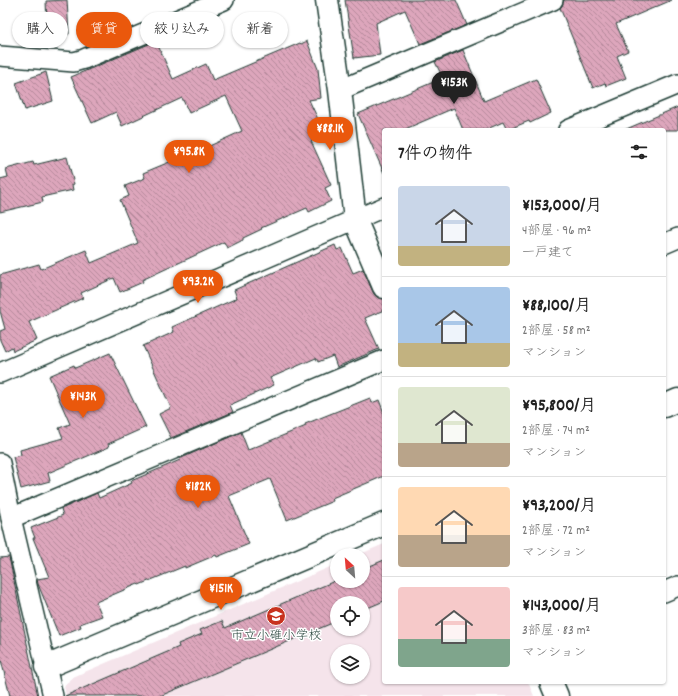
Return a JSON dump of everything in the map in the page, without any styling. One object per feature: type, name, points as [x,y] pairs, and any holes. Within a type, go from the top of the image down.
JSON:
[{"type":"street","points":[[0,56],[74,62],[224,0]]},
{"type":"street","points":[[327,0],[340,90],[355,219],[382,282]]},
{"type":"street","points":[[340,90],[553,0]]},
{"type":"street","points":[[573,128],[678,84]]},
{"type":"street","points":[[0,373],[382,208]]},
{"type":"street","points":[[666,243],[678,238]]},
{"type":"street","points":[[11,518],[382,361]]},
{"type":"street","points":[[666,405],[678,400]]},
{"type":"street","points":[[0,462],[11,518],[53,696]]},
{"type":"street","points":[[46,667],[382,525]]},
{"type":"street","points":[[666,591],[678,586]]},
{"type":"street","points":[[552,684],[557,696]]},
{"type":"shaded area","name":"市立小碓小学校","points":[[382,545],[382,684],[529,684],[534,696],[66,696],[64,686],[73,677],[330,567],[330,588],[370,588],[370,550]]},
{"type":"building","points":[[67,0],[68,12],[46,12],[46,1]]},
{"type":"building","points":[[345,0],[456,0],[467,25],[420,44],[405,10],[376,23],[380,55],[354,58]]},
{"type":"building","points":[[564,0],[672,0],[616,24],[628,51],[617,56],[626,78],[606,86],[605,83],[593,88],[560,8]]},
{"type":"building","points":[[307,41],[318,69],[321,98],[309,100],[325,134],[311,141],[331,185],[325,188],[331,201],[309,212],[307,208],[261,228],[262,229],[227,248],[224,242],[142,280],[143,282],[120,292],[114,278],[81,293],[83,298],[29,322],[37,340],[13,351],[12,347],[5,351],[0,340],[0,331],[5,329],[0,311],[0,275],[39,264],[41,269],[86,250],[91,263],[138,243],[120,200],[129,196],[125,186],[145,178],[143,173],[179,158],[179,160],[242,131],[226,96],[189,113],[182,98],[122,126],[116,112],[92,123],[71,77],[140,48],[159,48],[173,79],[206,64],[213,80]]},
{"type":"building","points":[[463,50],[484,101],[536,79],[551,113],[530,123],[529,121],[512,128],[506,128],[503,122],[490,128],[462,128],[454,108],[408,128],[382,128],[382,168],[358,114],[443,78],[435,62]]},
{"type":"building","points":[[46,72],[53,101],[25,110],[16,83]]},
{"type":"building","points":[[678,107],[678,130],[666,130],[666,128],[629,128]]},
{"type":"building","points":[[67,157],[74,184],[72,185],[73,190],[42,197],[43,202],[0,212],[0,179],[8,177],[6,169],[33,162],[34,165]]},
{"type":"building","points":[[335,245],[337,250],[342,248],[353,273],[363,269],[373,292],[377,297],[382,298],[382,311],[365,318],[379,349],[337,367],[333,356],[318,362],[316,358],[270,378],[274,385],[230,405],[233,412],[171,438],[159,414],[171,408],[143,346],[174,332],[172,327],[237,298],[234,290]]},
{"type":"building","points":[[110,353],[146,427],[108,444],[109,447],[48,473],[50,481],[21,489],[13,457],[21,455],[20,450],[63,438],[59,428],[70,424],[49,376],[74,365],[75,368]]},
{"type":"building","points":[[370,398],[372,403],[379,400],[382,408],[382,477],[332,498],[333,501],[287,520],[270,479],[229,496],[249,544],[217,557],[216,555],[185,568],[185,566],[96,602],[102,616],[80,624],[81,627],[59,636],[38,584],[37,579],[49,577],[33,538],[35,538],[31,528],[63,515],[61,509],[97,493],[99,498],[132,483],[131,481],[241,432],[248,450],[306,426],[305,424]]},
{"type":"building","points":[[9,557],[38,696],[10,696],[0,656],[0,558]]},
{"type":"building","points":[[382,561],[382,602],[370,607],[370,596],[330,596],[330,624],[160,696],[65,696],[179,647],[178,644],[202,634],[200,630],[222,621],[225,628],[330,583],[330,588],[370,588],[370,566]]},
{"type":"place","name":"市立小碓小学校","points":[[276,616]]}]
